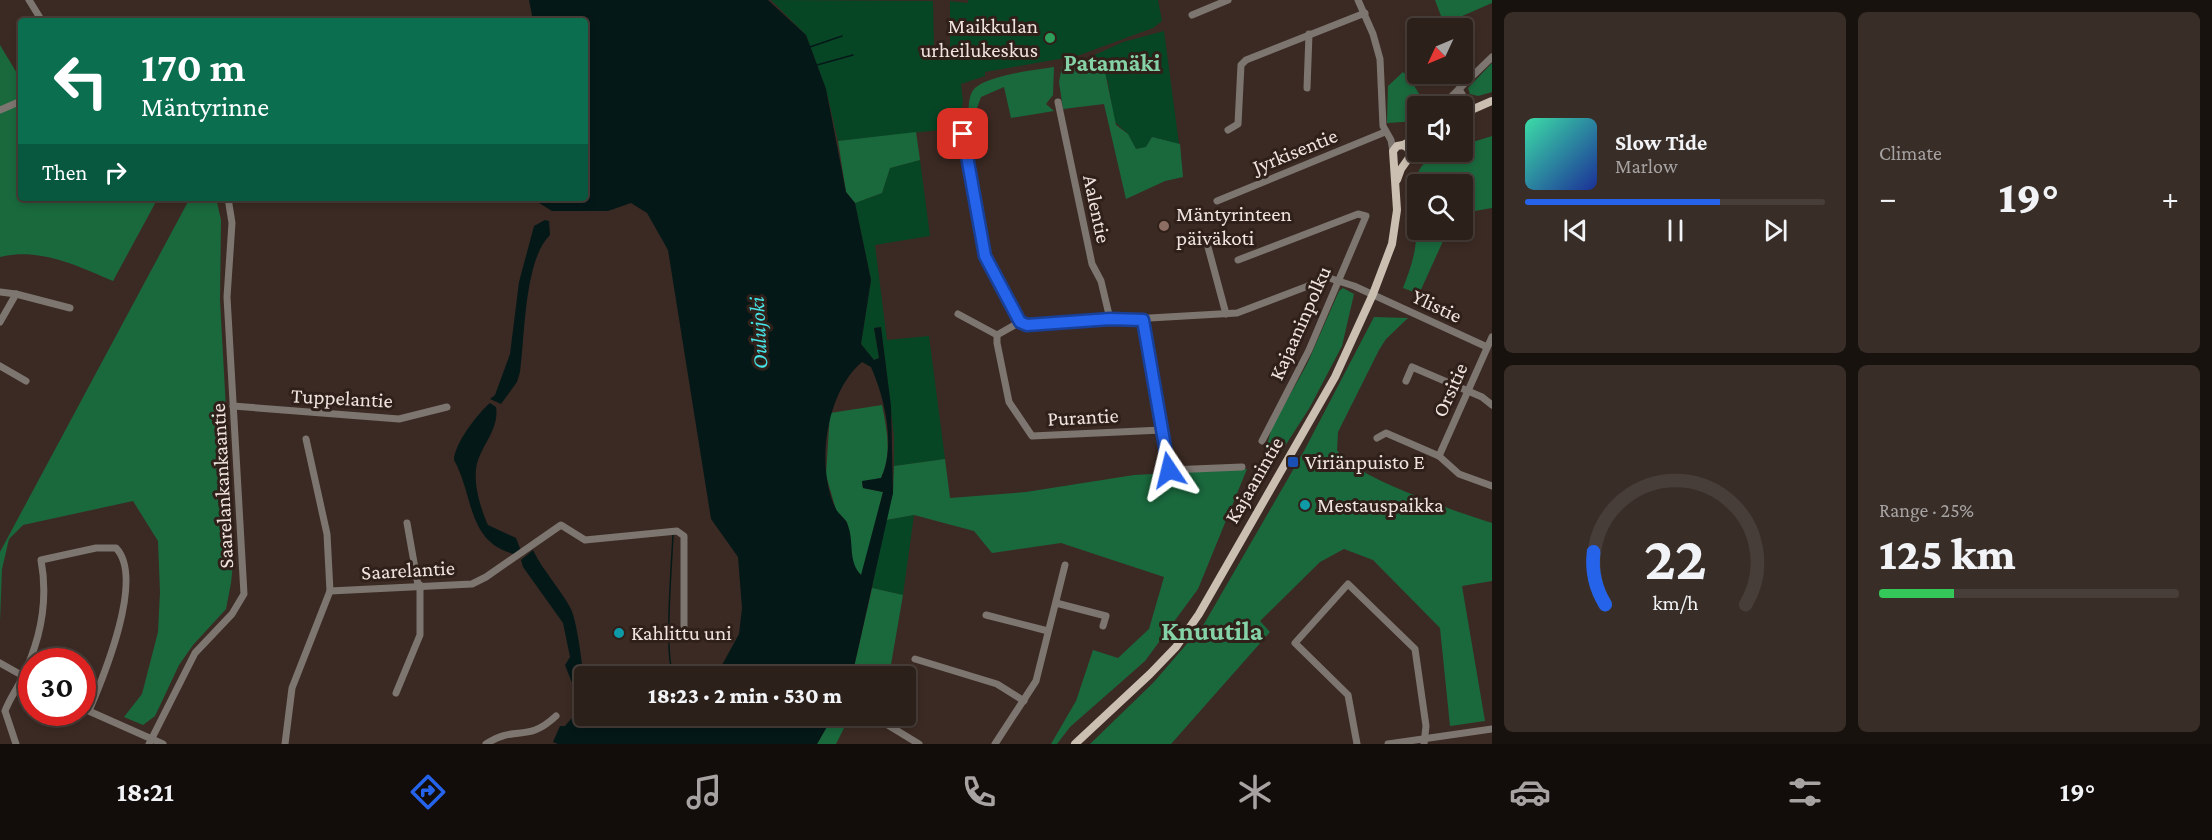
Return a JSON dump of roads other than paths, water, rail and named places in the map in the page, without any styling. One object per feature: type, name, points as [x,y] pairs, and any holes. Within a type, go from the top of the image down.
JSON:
[{"type":"main road","points":[[1473,109],[1492,101]]},
{"type":"main road","points":[[1397,149],[1407,143]]},
{"type":"main road","points":[[1397,149],[1407,148]]},
{"type":"main road","points":[[1397,149],[1398,162],[1407,158]]},
{"type":"main road","name":"Kajaanintie","points":[[1075,744],[1176,647],[1199,614],[1335,377],[1373,294],[1392,244],[1397,149]]},
{"type":"main road","name":"Kajaanintie","points":[[1396,194],[1401,170],[1407,160]]},
{"type":"street","points":[[29,0],[40,18]]},
{"type":"street","points":[[1192,15],[1228,0]]},
{"type":"street","points":[[1358,0],[1365,12],[1380,59],[1386,133],[1397,149]]},
{"type":"street","points":[[1228,130],[1238,124],[1241,65],[1246,60],[1365,12]]},
{"type":"street","points":[[1307,88],[1309,34]]},
{"type":"street","points":[[1453,96],[1492,57]]},
{"type":"street","points":[[1459,90],[1461,96]]},
{"type":"street","points":[[0,110],[18,102]]},
{"type":"street","name":"Aalentie","points":[[1058,102],[1092,264],[1101,281],[1110,319]]},
{"type":"street","points":[[964,118],[963,134],[985,256],[1020,322],[1027,325],[1237,313],[1314,282],[1329,278],[1339,280]]},
{"type":"street","name":"Jyrkisentie","points":[[1217,201],[1386,133]]},
{"type":"street","name":"Saarelankankaantie","points":[[151,742],[195,653],[232,614],[244,594],[227,297],[232,224],[228,201]]},
{"type":"street","name":"Kajaaninpolku","points":[[1238,260],[1358,214],[1366,216],[1309,350],[1262,441]]},
{"type":"street","points":[[1208,247],[1226,314]]},
{"type":"street","name":"Ylistie","points":[[1339,280],[1487,347]]},
{"type":"street","points":[[0,292],[70,308]]},
{"type":"street","points":[[0,322],[16,294]]},
{"type":"street","points":[[958,314],[997,335],[1020,322]]},
{"type":"street","points":[[1143,320],[1169,470],[1242,467]]},
{"type":"street","name":"Purantie","points":[[997,335],[1009,402],[1032,436],[1162,430]]},
{"type":"street","name":"Orsitie","points":[[1439,456],[1492,337]]},
{"type":"street","points":[[0,366],[26,381]]},
{"type":"street","points":[[1406,381],[1412,367],[1468,391],[1492,405]]},
{"type":"street","name":"Tuppelantie","points":[[233,406],[399,419],[447,407]]},
{"type":"street","points":[[1377,438],[1386,433],[1439,456],[1459,474],[1492,486]]},
{"type":"street","points":[[285,744],[292,688],[330,591],[327,534],[306,439]]},
{"type":"street","points":[[396,693],[420,635],[419,585],[407,523]]},
{"type":"street","name":"Saarelantie","points":[[330,591],[472,584],[486,577],[561,525],[585,540],[677,531],[682,534],[684,632]]},
{"type":"street","points":[[35,648],[44,614],[46,586],[41,560],[96,548],[116,548],[120,552],[125,571],[122,620],[111,659],[96,689]]},
{"type":"street","points":[[995,744],[1036,681],[1065,565]]},
{"type":"street","points":[[1357,744],[1348,694],[1295,643],[1297,638],[1348,585],[1415,649],[1426,726],[1425,741]]},
{"type":"street","points":[[1056,603],[1106,616],[1103,626]]},
{"type":"street","points":[[986,615],[1048,631]]},
{"type":"street","points":[[915,658],[997,684],[1024,701]]},
{"type":"street","points":[[0,663],[18,674]]},
{"type":"street","points":[[16,744],[5,711],[18,684]]},
{"type":"street","points":[[96,714],[151,742],[163,744]]},
{"type":"street","points":[[486,744],[494,739],[536,739],[544,733],[556,716]]},
{"type":"street","points":[[889,726],[919,744]]},
{"type":"street","points":[[1388,744],[1425,741],[1492,729]]},
{"type":"water","name":"Oulujoki","points":[[529,0],[768,0],[806,35],[826,89],[846,192],[855,203],[871,280],[861,344],[874,360],[879,358],[874,328],[881,327],[891,406],[893,493],[854,666],[719,666],[739,634],[742,608],[738,557],[711,519],[668,250],[647,213],[631,203],[608,211],[552,211],[536,201],[588,201],[588,18],[532,18]],"holes":[[[862,362],[871,367],[884,408],[888,437],[885,465],[881,478],[862,481],[863,488],[883,492],[861,575],[854,563],[847,523],[837,511],[830,492],[826,473],[828,431],[832,411],[840,392],[850,375]]]},
{"type":"water","points":[[545,220],[549,221],[550,235],[541,247],[530,280],[520,372],[517,382],[501,404],[490,399],[495,395],[510,354],[519,282],[534,226]]},
{"type":"water","points":[[490,403],[496,407],[495,424],[478,462],[477,490],[488,525],[516,538],[521,551],[514,554],[499,548],[480,528],[454,460],[462,438],[473,421]]},
{"type":"water","points":[[533,550],[567,601],[574,616],[582,666],[574,666],[574,687],[565,665],[570,657],[563,623],[523,567],[521,560]]},
{"type":"water","points":[[574,718],[574,726],[827,726],[817,744],[558,744],[553,742],[560,726],[565,726]]},
{"type":"waterway","points":[[810,47],[842,36]]},
{"type":"waterway","points":[[817,65],[853,55]]},
{"type":"waterway","points":[[671,666],[669,628],[673,535]]},
{"type":"place","name":"Maikkulan urheilukeskus","points":[[1050,38]]},
{"type":"place","name":"Mäntyrinteen päiväkoti","points":[[1164,226]]},
{"type":"place","name":"Viriänpuisto E","points":[[1293,462]]},
{"type":"place","name":"Mestauspaikka","points":[[1305,505]]},
{"type":"place","name":"Kahlittu uni","points":[[619,633]]},
{"type":"district","name":"Patamäki","points":[[1112,62]]},
{"type":"district","name":"Knuutila","points":[[1212,631]]}]
